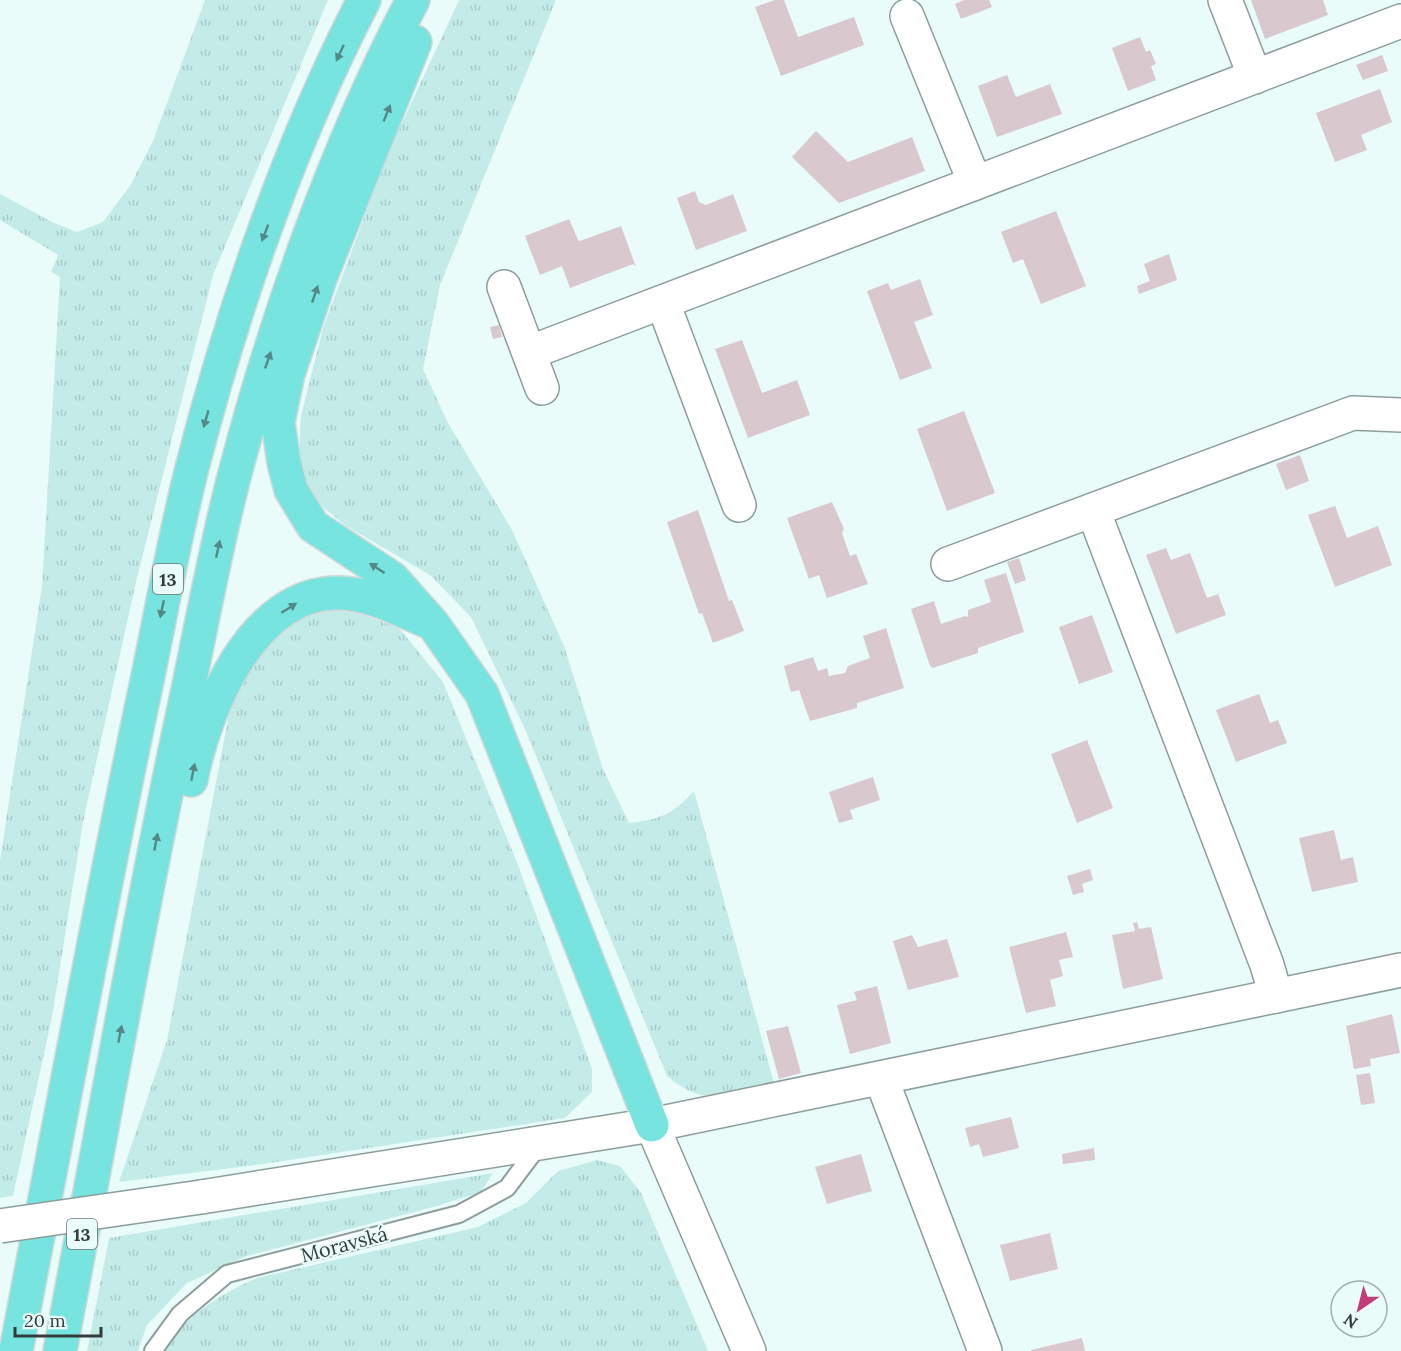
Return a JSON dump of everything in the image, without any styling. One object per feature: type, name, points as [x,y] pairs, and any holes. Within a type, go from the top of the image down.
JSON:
[{"type":"highway","name":"13","points":[[16,1351],[121,804],[191,470],[224,356],[262,240],[308,123],[364,0]]},
{"type":"highway","name":"13","points":[[60,1351],[162,809],[232,482],[265,368],[304,255],[348,140],[413,0]]},
{"type":"highway","points":[[436,0],[416,41],[321,276],[288,374],[278,422],[291,490],[313,526],[392,578],[433,624],[482,694],[652,1125]]},
{"type":"highway","points":[[98,1153],[137,1055],[197,749],[217,697],[244,649],[270,620],[302,600],[336,592],[366,596],[433,624]]},
{"type":"street","points":[[1225,0],[1255,77]]},
{"type":"street","points":[[907,16],[975,183]]},
{"type":"street","points":[[531,352],[1401,21]]},
{"type":"street","points":[[504,287],[531,352],[542,388]]},
{"type":"street","points":[[663,303],[739,505]]},
{"type":"street","points":[[948,564],[1353,413],[1401,415]]},
{"type":"street","points":[[1093,510],[1268,965],[1276,996]]},
{"type":"street","points":[[0,1226],[201,1197],[652,1125],[1401,969]]},
{"type":"street","points":[[881,1078],[985,1351]]},
{"type":"street","points":[[652,1125],[749,1351]]},
{"type":"lane","name":"Moravská","points":[[153,1351],[180,1314],[227,1274],[459,1214],[507,1188],[540,1143]]},
{"type":"green space","points":[[205,0],[328,0],[213,275],[136,582],[83,822],[52,1017],[13,1196],[0,1198],[0,860],[42,586],[60,277],[51,272],[58,255],[0,220],[0,194],[52,222],[77,232],[103,222],[130,186],[153,141]]},
{"type":"green space","points":[[459,0],[556,0],[440,285],[423,369],[448,423],[512,530],[564,646],[603,769],[629,823],[650,820],[672,811],[694,791],[775,1087],[731,1095],[706,1096],[694,1093],[667,1076],[525,729],[471,617],[430,575],[346,526],[313,499],[298,470],[301,416],[323,328],[389,151]]},
{"type":"green space","points":[[307,610],[351,610],[399,628],[443,682],[518,865],[592,1069],[592,1092],[565,1118],[263,1164],[119,1182],[167,1040],[233,693],[255,650]]},
{"type":"green space","points":[[597,1160],[620,1166],[641,1193],[708,1351],[165,1351],[181,1327],[192,1317],[218,1298],[257,1278],[478,1227],[526,1203],[558,1171]]},
{"type":"green space","points":[[493,1173],[481,1192],[437,1206],[247,1256],[187,1283],[147,1325],[138,1351],[87,1351],[109,1238]]},
{"type":"building","points":[[775,0],[784,0],[798,37],[854,17],[864,45],[781,76],[755,7]]},
{"type":"building","points":[[964,0],[989,0],[992,7],[961,19],[955,4]]},
{"type":"building","points":[[1251,0],[1323,0],[1328,15],[1265,39]]},
{"type":"building","points":[[1140,37],[1146,52],[1150,50],[1156,64],[1151,66],[1156,80],[1128,91],[1112,48]]},
{"type":"building","points":[[1382,55],[1388,71],[1363,80],[1356,65]]},
{"type":"building","points":[[1007,75],[1016,97],[1050,84],[1062,114],[997,137],[978,86]]},
{"type":"building","points":[[1380,89],[1392,122],[1361,135],[1367,150],[1335,162],[1316,113]]},
{"type":"building","points":[[816,131],[848,162],[912,137],[925,171],[839,203],[792,157]]},
{"type":"building","points":[[695,191],[699,202],[706,205],[733,194],[747,231],[696,250],[677,198]]},
{"type":"building","points":[[1056,211],[1086,286],[1041,304],[1023,259],[1013,263],[1001,232]]},
{"type":"building","points":[[569,219],[580,241],[621,226],[636,267],[633,264],[570,288],[562,266],[540,275],[525,236]]},
{"type":"building","points":[[1169,254],[1177,280],[1139,294],[1137,286],[1150,281],[1144,264]]},
{"type":"building","points":[[920,279],[933,315],[914,322],[932,368],[900,380],[867,291],[888,283],[891,290]]},
{"type":"building","points":[[499,325],[502,337],[493,339],[490,327]]},
{"type":"building","points":[[742,340],[762,393],[797,380],[810,415],[748,438],[715,349]]},
{"type":"building","points":[[964,411],[995,493],[947,511],[917,429]]},
{"type":"building","points":[[1300,455],[1309,481],[1286,490],[1276,464]]},
{"type":"building","points":[[832,502],[844,529],[842,533],[850,556],[856,554],[868,584],[827,598],[819,575],[809,579],[787,518]]},
{"type":"building","points":[[1335,506],[1347,538],[1378,526],[1392,565],[1335,587],[1308,515]]},
{"type":"building","points":[[698,510],[729,601],[732,600],[744,631],[713,643],[702,613],[699,614],[667,522]]},
{"type":"building","points":[[1166,548],[1171,560],[1190,553],[1207,598],[1218,594],[1226,615],[1176,634],[1146,555]]},
{"type":"building","points":[[1019,558],[1026,580],[1015,584],[1007,562]]},
{"type":"building","points":[[1006,573],[1024,632],[978,648],[978,653],[933,668],[930,666],[911,609],[934,601],[941,624],[968,617],[968,610],[991,602],[984,580]]},
{"type":"building","points":[[1092,615],[1113,672],[1079,684],[1059,627]]},
{"type":"building","points":[[886,628],[904,688],[857,703],[857,708],[810,721],[799,690],[791,692],[784,666],[813,657],[818,671],[827,668],[829,676],[845,673],[848,666],[870,658],[863,636]]},
{"type":"building","points":[[1259,694],[1270,723],[1278,720],[1287,743],[1236,762],[1216,710]]},
{"type":"building","points":[[1087,740],[1113,808],[1077,823],[1051,754]]},
{"type":"building","points":[[873,777],[880,800],[850,810],[853,819],[839,823],[829,792]]},
{"type":"building","points":[[1334,830],[1341,860],[1353,857],[1358,882],[1312,892],[1299,838]]},
{"type":"building","points":[[1090,869],[1093,880],[1082,884],[1084,892],[1073,895],[1067,876]]},
{"type":"building","points":[[1137,922],[1139,929],[1151,927],[1163,979],[1123,989],[1112,935],[1135,931],[1133,923]]},
{"type":"building","points":[[1066,932],[1073,957],[1059,960],[1063,976],[1050,980],[1056,1006],[1026,1013],[1009,947]]},
{"type":"building","points":[[912,935],[918,947],[947,939],[959,977],[908,990],[893,941]]},
{"type":"building","points":[[877,986],[891,1043],[850,1054],[837,1005],[857,1000],[854,992]]},
{"type":"building","points":[[1392,1014],[1400,1053],[1370,1059],[1371,1066],[1354,1069],[1346,1026]]},
{"type":"building","points":[[788,1026],[801,1073],[779,1079],[766,1031]]},
{"type":"building","points":[[1370,1073],[1375,1103],[1361,1105],[1356,1075]]},
{"type":"building","points":[[1011,1117],[1019,1148],[983,1157],[979,1144],[970,1147],[965,1128]]},
{"type":"building","points":[[1094,1148],[1095,1160],[1063,1164],[1062,1154]]},
{"type":"building","points":[[861,1154],[872,1191],[827,1204],[815,1167]]},
{"type":"building","points":[[1050,1233],[1058,1269],[1010,1281],[1000,1245]]},
{"type":"building","points":[[1082,1338],[1085,1351],[1031,1351],[1031,1350]]}]
